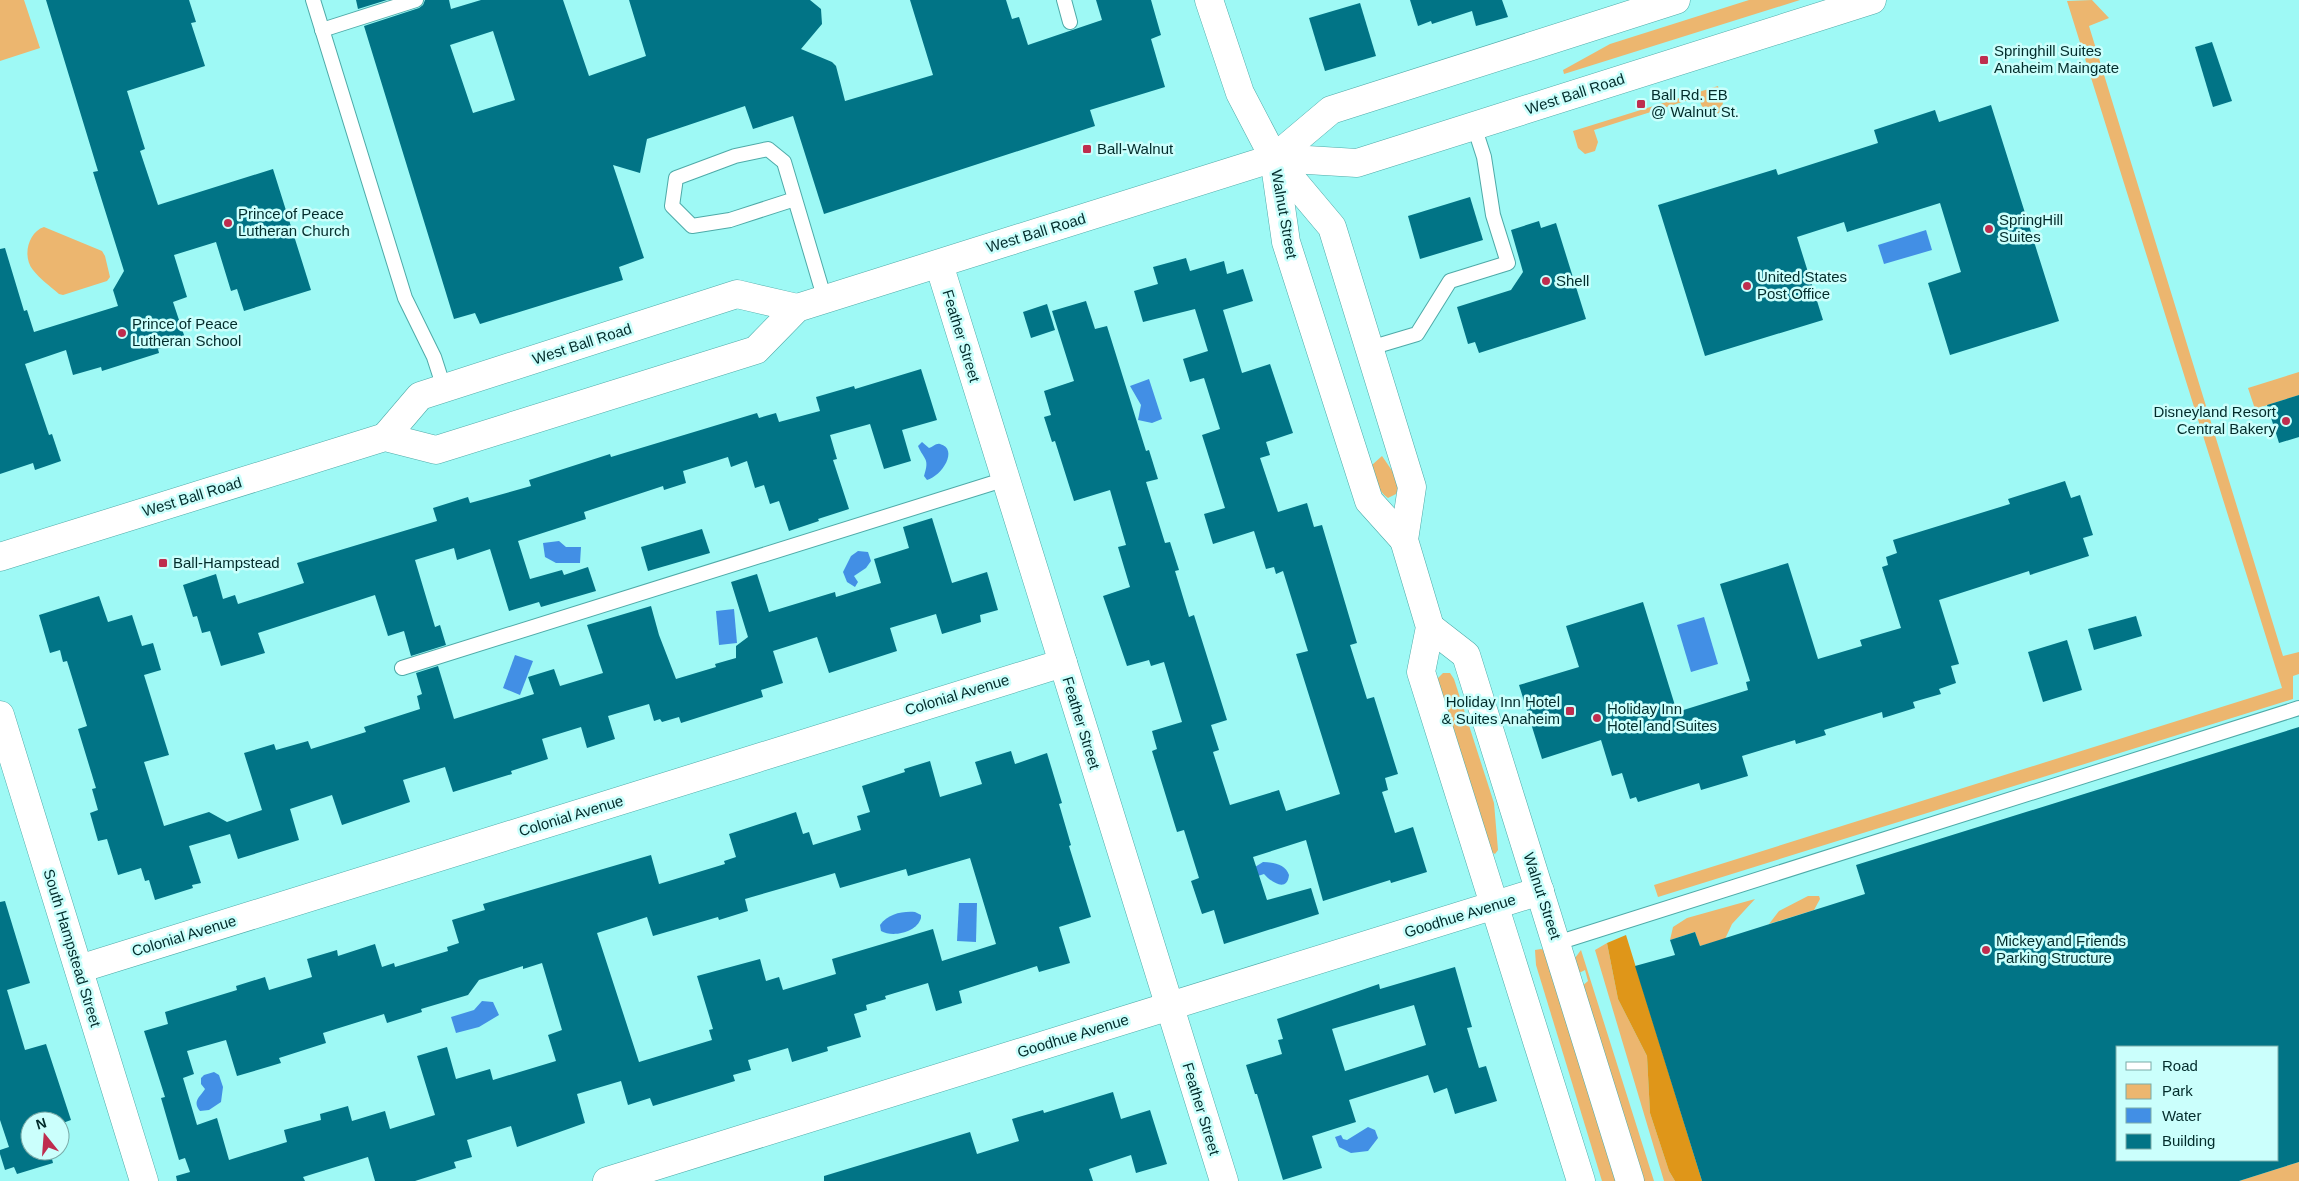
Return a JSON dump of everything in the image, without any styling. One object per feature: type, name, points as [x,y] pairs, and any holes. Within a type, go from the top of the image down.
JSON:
[{"type":"street","points":[[1209,0],[1240,93],[1274,158]]},
{"type":"street","name":"West Ball Road","points":[[1274,158],[1331,110],[1676,0]]},
{"type":"street","name":"West Ball Road","points":[[0,557],[385,437],[436,450],[756,350],[798,308],[1274,158],[1357,163],[1872,0]]},
{"type":"street","name":"Walnut Street","points":[[1274,158],[1332,227],[1412,487],[1404,540],[1430,627],[1421,672],[1581,1181]]},
{"type":"street","name":"Walnut Street","points":[[1274,158],[1286,242],[1369,501],[1404,540]]},
{"type":"street","name":"Feather Street","points":[[939,264],[1224,1181]]},
{"type":"street","name":"West Ball Road","points":[[385,437],[420,396],[738,294],[798,308]]},
{"type":"street","name":"Walnut Street","points":[[1430,627],[1466,654],[1630,1181]]},
{"type":"street","name":"Colonial Avenue","points":[[79,969],[1062,663]]},
{"type":"street","name":"South Hampstead Street","points":[[0,715],[144,1181]]},
{"type":"street","name":"Goodhue Avenue","points":[[607,1181],[1540,891]]},
{"type":"lane","points":[[313,0],[405,298],[434,357],[444,388]]},
{"type":"lane","points":[[322,30],[416,0]]},
{"type":"lane","points":[[1064,0],[1070,22]]},
{"type":"lane","points":[[1370,348],[1418,334],[1450,281],[1508,263],[1493,215],[1484,156],[1474,126]]},
{"type":"lane","points":[[795,200],[730,220],[692,226],[672,206],[676,178],[735,156],[768,149],[784,162],[825,300]]},
{"type":"lane","points":[[402,668],[1006,479]]},
{"type":"lane","points":[[1557,943],[2299,708]]},
{"type":"green space","points":[[0,0],[24,0],[40,48],[0,61]]},
{"type":"green space","points":[[1749,0],[1800,0],[1564,74],[1563,70],[1610,44]]},
{"type":"green space","points":[[2092,0],[2109,18],[2089,26],[2283,656],[2299,652],[2299,674],[2293,676],[2293,699],[1658,897],[1654,885],[2282,688],[2067,1]]},
{"type":"green space","points":[[1718,86],[1723,103],[1719,113],[1711,115],[1705,111],[1698,97],[1594,130],[1598,142],[1595,151],[1585,154],[1578,148],[1573,131]]},
{"type":"green space","points":[[44,227],[102,251],[110,277],[107,281],[63,295],[59,294],[45,282],[30,265],[27,252],[28,245],[34,234]]},
{"type":"green space","points":[[2299,372],[2299,395],[2255,409],[2248,388]]},
{"type":"green space","points":[[1382,456],[1393,472],[1398,489],[1396,494],[1388,498],[1379,488],[1372,465]]},
{"type":"green space","points":[[1443,673],[1450,673],[1454,679],[1494,803],[1498,850],[1495,854],[1491,852],[1437,684],[1438,678]]},
{"type":"green space","points":[[1808,896],[1819,896],[1820,899],[1814,910],[1769,924],[1779,911]]},
{"type":"green space","points":[[1755,899],[1732,924],[1725,939],[1700,946],[1695,932],[1670,940],[1673,927],[1687,918]]},
{"type":"green space","points":[[1607,943],[1618,999],[1647,1056],[1650,1113],[1669,1171],[1675,1181],[1664,1181],[1595,950]]},
{"type":"green space","points":[[1535,950],[1547,951],[1617,1181],[1602,1181],[1536,965]]},
{"type":"green space","points":[[1581,950],[1654,1181],[1642,1181],[1581,987],[1588,981],[1585,970],[1579,973],[1575,958]]},
{"type":"green space","points":[[2299,1162],[2299,1181],[2239,1181]]},
{"type":"shaded area","points":[[1626,935],[1702,1181],[1675,1181],[1669,1171],[1650,1113],[1647,1056],[1618,999],[1607,943]]},
{"type":"water","points":[[1926,230],[1932,250],[1884,264],[1878,245]]},
{"type":"water","points":[[1149,379],[1162,419],[1152,423],[1138,420],[1141,405],[1130,386]]},
{"type":"water","points":[[922,442],[929,448],[940,444],[946,447],[948,451],[948,457],[943,468],[933,478],[927,480],[924,476],[926,460],[918,446]]},
{"type":"water","points":[[559,541],[566,547],[581,547],[580,563],[556,563],[545,557],[543,543]]},
{"type":"water","points":[[858,551],[868,552],[871,561],[866,568],[854,576],[858,582],[855,587],[847,582],[843,572],[851,556]]},
{"type":"water","points":[[734,609],[737,643],[719,645],[716,611]]},
{"type":"water","points":[[1704,617],[1718,664],[1691,672],[1677,625]]},
{"type":"water","points":[[515,655],[533,661],[520,695],[503,688]]},
{"type":"water","points":[[1263,862],[1275,863],[1285,868],[1289,875],[1285,884],[1274,883],[1264,874],[1258,876],[1255,867]]},
{"type":"water","points":[[959,903],[977,903],[976,942],[957,941]]},
{"type":"water","points":[[915,912],[921,915],[921,918],[919,923],[910,930],[898,934],[881,931],[880,925],[887,918],[900,913]]},
{"type":"water","points":[[482,1001],[493,1002],[499,1015],[479,1027],[456,1033],[451,1017],[474,1010]]},
{"type":"water","points":[[214,1072],[219,1075],[223,1087],[221,1102],[209,1110],[200,1111],[197,1102],[205,1089],[201,1084],[201,1078]]},
{"type":"water","points":[[1368,1127],[1375,1130],[1378,1138],[1368,1151],[1351,1153],[1339,1147],[1335,1137],[1341,1135],[1343,1139],[1347,1140]]},
{"type":"building","points":[[46,0],[189,0],[196,22],[191,23],[205,66],[127,91],[145,149],[140,151],[158,205],[273,169],[311,290],[244,311],[237,289],[231,291],[216,242],[174,255],[187,297],[173,302],[186,341],[158,349],[159,353],[102,371],[101,367],[73,375],[66,350],[25,364],[49,435],[52,434],[61,461],[35,470],[33,463],[0,474],[0,249],[5,248],[24,311],[27,310],[34,332],[118,306],[113,290],[124,271],[93,172],[98,171]]},
{"type":"building","points":[[356,0],[387,0],[358,9]]},
{"type":"building","points":[[425,0],[449,0],[451,9],[481,0],[563,0],[589,76],[646,56],[629,0],[810,0],[821,9],[822,24],[801,49],[832,62],[836,66],[845,101],[933,75],[910,0],[1006,0],[1012,19],[1019,17],[1028,45],[1102,20],[1096,0],[1151,0],[1161,35],[1151,39],[1165,87],[1090,110],[1095,126],[824,214],[793,116],[753,129],[745,106],[647,139],[640,173],[613,165],[644,258],[619,267],[623,280],[480,324],[475,313],[454,319],[364,26],[423,5]],"holes":[[[493,31],[515,100],[473,113],[450,45]]]},
{"type":"building","points":[[1410,0],[1502,0],[1508,17],[1476,26],[1472,11],[1432,24],[1431,21],[1418,26]]},
{"type":"building","points":[[1360,3],[1376,56],[1325,71],[1309,18]]},
{"type":"building","points":[[2212,42],[2232,101],[2213,107],[2195,47]]},
{"type":"building","points":[[1991,105],[2059,321],[1950,355],[1928,283],[1961,272],[1940,203],[1847,232],[1844,222],[1797,237],[1823,320],[1705,356],[1658,205],[1776,169],[1778,175],[1878,143],[1874,130],[1935,110],[1939,122]]},
{"type":"building","points":[[1470,197],[1483,240],[1420,259],[1408,216]]},
{"type":"building","name":"Shell","points":[[1539,221],[1541,228],[1556,223],[1586,319],[1479,353],[1475,342],[1468,344],[1457,307],[1511,290],[1523,272],[1511,230]]},
{"type":"building","points":[[1186,258],[1190,271],[1224,261],[1227,274],[1243,269],[1253,301],[1223,310],[1242,373],[1270,364],[1293,433],[1266,442],[1270,455],[1260,458],[1278,512],[1307,503],[1314,527],[1322,525],[1357,643],[1350,645],[1367,699],[1374,697],[1398,774],[1385,778],[1388,790],[1382,792],[1395,833],[1413,827],[1427,872],[1391,883],[1390,880],[1323,901],[1306,840],[1253,857],[1267,900],[1311,888],[1319,914],[1224,944],[1214,910],[1202,914],[1191,881],[1199,878],[1184,830],[1177,832],[1152,751],[1157,749],[1152,731],[1182,722],[1164,662],[1151,666],[1149,660],[1127,666],[1103,596],[1130,587],[1118,547],[1126,545],[1110,490],[1074,501],[1055,441],[1052,442],[1044,417],[1051,415],[1044,391],[1074,381],[1052,311],[1086,301],[1095,329],[1107,326],[1146,451],[1149,450],[1158,479],[1146,482],[1165,543],[1170,542],[1179,570],[1175,571],[1189,617],[1194,615],[1227,720],[1211,725],[1219,750],[1213,752],[1230,805],[1279,790],[1286,811],[1340,794],[1296,654],[1308,651],[1283,571],[1276,574],[1274,567],[1266,569],[1254,531],[1213,544],[1204,514],[1225,508],[1202,435],[1220,429],[1204,378],[1190,382],[1183,359],[1208,351],[1195,309],[1143,322],[1134,291],[1158,284],[1153,267]]},
{"type":"building","points":[[1047,304],[1055,330],[1031,338],[1023,312]]},
{"type":"building","points":[[921,369],[937,420],[902,430],[911,461],[884,469],[870,424],[830,435],[837,459],[833,460],[849,509],[818,519],[819,521],[789,531],[779,501],[770,504],[764,485],[755,488],[747,461],[731,467],[728,457],[683,471],[686,483],[664,490],[663,486],[584,512],[586,519],[518,541],[530,579],[562,570],[564,575],[588,567],[596,591],[541,607],[539,602],[509,611],[490,549],[457,560],[454,548],[415,560],[435,627],[440,625],[446,645],[411,656],[404,631],[388,636],[375,595],[258,633],[265,653],[221,666],[210,631],[202,633],[197,616],[193,617],[183,585],[216,574],[223,599],[235,595],[238,604],[304,583],[297,563],[437,521],[433,508],[468,497],[470,503],[531,486],[529,480],[610,454],[611,457],[757,413],[759,418],[776,413],[779,422],[820,411],[816,397],[854,386],[855,389]]},
{"type":"building","name":"Disneyland Resort Central Bakery","points":[[2299,395],[2299,437],[2279,443],[2267,405]]},
{"type":"building","points":[[2065,481],[2071,498],[2080,495],[2093,535],[2083,538],[2089,556],[2030,575],[2029,571],[1939,600],[1959,664],[1951,666],[1956,683],[1939,689],[1941,694],[1913,702],[1915,708],[1883,718],[1882,712],[1824,730],[1826,735],[1796,744],[1795,740],[1742,756],[1748,776],[1701,790],[1699,783],[1638,802],[1636,797],[1630,799],[1622,773],[1612,776],[1601,740],[1542,759],[1519,685],[1579,667],[1566,626],[1643,602],[1677,712],[1748,690],[1746,682],[1750,681],[1720,584],[1788,563],[1818,659],[1862,646],[1860,640],[1901,628],[1882,567],[1888,565],[1886,557],[1897,553],[1893,540],[2010,504],[2008,499]]},
{"type":"building","points":[[932,518],[952,583],[987,572],[998,610],[980,615],[981,622],[942,634],[936,614],[890,628],[897,651],[829,673],[817,637],[773,651],[783,683],[761,690],[763,697],[681,723],[679,717],[662,722],[660,719],[654,721],[649,704],[608,716],[615,739],[587,748],[581,727],[542,739],[548,759],[511,771],[512,774],[453,792],[445,767],[403,780],[410,802],[342,825],[332,795],[290,809],[299,840],[238,859],[230,834],[189,846],[201,883],[192,885],[193,888],[155,900],[149,880],[145,881],[141,868],[118,875],[107,839],[98,841],[90,813],[98,810],[92,789],[96,788],[78,729],[87,726],[67,661],[63,662],[60,650],[50,653],[39,615],[99,596],[108,622],[132,615],[142,646],[153,643],[161,670],[144,675],[169,755],[144,762],[164,826],[209,812],[227,822],[262,810],[244,753],[274,744],[276,750],[308,741],[311,749],[366,732],[364,727],[420,709],[417,696],[422,694],[416,673],[438,666],[454,719],[534,694],[528,677],[554,669],[560,686],[603,673],[587,625],[651,606],[659,635],[676,679],[716,667],[715,664],[736,658],[736,646],[748,637],[731,582],[757,574],[769,612],[835,592],[836,597],[881,583],[874,559],[909,548],[903,527]]},
{"type":"building","points":[[702,529],[710,553],[648,571],[641,547]]},
{"type":"building","points":[[2136,616],[2142,636],[2094,650],[2088,629]]},
{"type":"building","points":[[2067,640],[2082,690],[2043,702],[2028,652]]},
{"type":"building","name":"Mickey and Friends Parking Structure","points":[[2299,727],[2299,1162],[2239,1181],[1702,1181],[1635,966],[1675,955],[1670,940],[1695,932],[1700,946],[1865,894],[1856,865]]},
{"type":"building","points":[[1011,751],[1015,764],[1047,753],[1062,803],[1059,804],[1071,845],[1069,846],[1091,917],[1059,927],[1070,963],[1039,972],[1037,966],[959,991],[962,1003],[936,1011],[928,983],[885,996],[886,999],[866,1005],[867,1010],[854,1014],[861,1037],[827,1047],[828,1051],[792,1062],[788,1048],[748,1060],[751,1070],[733,1075],[735,1081],[653,1106],[650,1098],[628,1105],[621,1081],[577,1094],[585,1123],[517,1147],[511,1126],[467,1140],[472,1157],[454,1162],[456,1168],[415,1181],[375,1181],[368,1157],[303,1177],[305,1181],[177,1181],[176,1176],[190,1172],[185,1158],[179,1160],[161,1098],[165,1097],[144,1031],[168,1024],[165,1012],[237,990],[236,986],[265,977],[269,990],[312,977],[307,959],[337,950],[338,956],[375,944],[382,967],[394,963],[395,967],[448,951],[447,947],[459,943],[452,920],[485,910],[483,904],[651,855],[659,884],[725,864],[724,861],[736,857],[729,834],[796,812],[803,834],[809,832],[813,845],[861,830],[857,816],[870,812],[862,786],[905,772],[904,769],[930,761],[940,797],[982,784],[975,762]],"holes":[[[970,858],[996,944],[942,961],[933,929],[832,959],[836,974],[783,990],[779,977],[766,981],[760,959],[697,976],[713,1029],[709,1030],[712,1040],[639,1062],[597,933],[647,917],[653,936],[718,917],[719,920],[748,911],[745,899],[835,873],[840,888],[906,869],[908,876]],[[542,963],[562,1030],[548,1035],[556,1061],[493,1080],[490,1069],[456,1079],[447,1047],[417,1056],[435,1115],[390,1129],[385,1111],[352,1121],[348,1106],[320,1114],[321,1120],[284,1130],[287,1142],[229,1160],[217,1118],[197,1125],[183,1078],[194,1074],[187,1051],[226,1040],[237,1076],[281,1063],[279,1058],[326,1043],[323,1033],[384,1014],[387,1023],[422,1012],[421,1009],[468,995],[479,980],[523,966],[523,969]]]},
{"type":"building","points":[[5,901],[30,983],[7,990],[25,1050],[46,1044],[68,1111],[20,1111],[20,1161],[52,1161],[53,1163],[17,1174],[14,1167],[5,1170],[0,1154],[0,1150],[9,1147],[0,1120],[0,902]]},
{"type":"building","points":[[1455,967],[1472,1027],[1467,1028],[1479,1068],[1486,1066],[1497,1101],[1455,1114],[1447,1088],[1434,1093],[1428,1075],[1349,1100],[1356,1122],[1312,1136],[1322,1168],[1283,1180],[1257,1094],[1255,1094],[1246,1065],[1282,1054],[1278,1040],[1283,1039],[1277,1019],[1379,984],[1380,989]],"holes":[[[1414,1005],[1426,1045],[1345,1071],[1332,1029]]]},
{"type":"building","points":[[1113,1092],[1121,1119],[1150,1110],[1167,1164],[1136,1173],[1131,1155],[1089,1169],[1093,1181],[824,1181],[824,1176],[970,1132],[977,1154],[1019,1141],[1012,1119],[1043,1110],[1044,1113]]},
{"type":"place","name":"Springhill Suites Anaheim Maingate","points":[[1984,60]]},
{"type":"place","name":"Ball Rd. EB @ Walnut St.","points":[[1641,104]]},
{"type":"place","name":"Ball-Walnut","points":[[1087,149]]},
{"type":"place","name":"Prince of Peace Lutheran Church","points":[[228,223]]},
{"type":"place","name":"SpringHill Suites","points":[[1989,229]]},
{"type":"place","name":"Shell","points":[[1546,281]]},
{"type":"place","name":"United States Post Office","points":[[1747,286]]},
{"type":"place","name":"Prince of Peace Lutheran School","points":[[122,333]]},
{"type":"place","name":"Disneyland Resort Central Bakery","points":[[2286,421]]},
{"type":"place","name":"Ball-Hampstead","points":[[163,563]]},
{"type":"place","name":"Holiday Inn Hotel & Suites Anaheim","points":[[1570,711]]},
{"type":"place","name":"Holiday Inn Hotel and Suites","points":[[1597,718]]},
{"type":"place","name":"Mickey and Friends Parking Structure","points":[[1986,950]]}]
